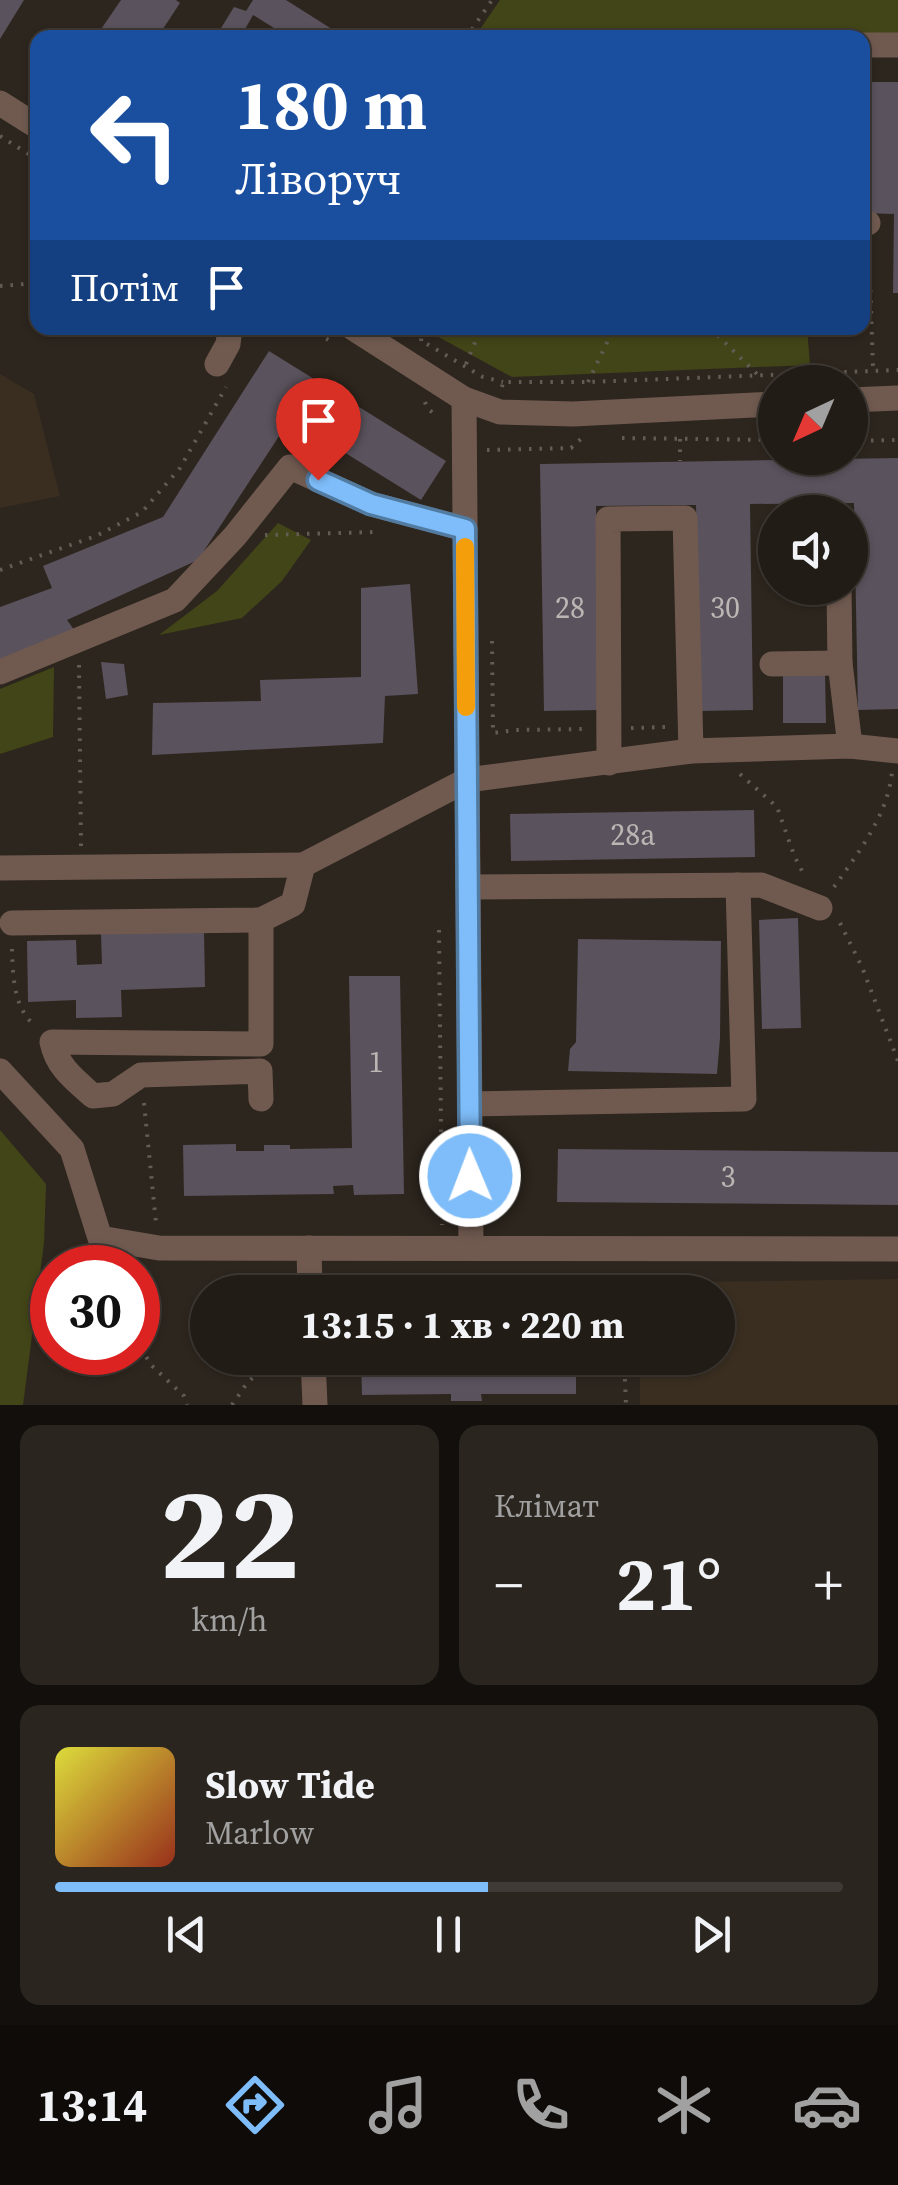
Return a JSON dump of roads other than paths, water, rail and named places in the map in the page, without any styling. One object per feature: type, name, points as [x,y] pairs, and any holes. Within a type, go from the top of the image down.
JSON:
[{"type":"street","points":[[870,45],[898,46]]},
{"type":"street","points":[[0,103],[30,122]]},
{"type":"street","points":[[225,369],[229,335]]},
{"type":"street","points":[[364,335],[464,398],[500,412],[573,414],[758,405]]},
{"type":"street","points":[[464,398],[471,1248]]},
{"type":"street","points":[[868,399],[898,398]]},
{"type":"street","points":[[0,672],[174,600],[235,536],[290,467],[371,504],[465,529]]},
{"type":"street","points":[[609,763],[608,519],[685,518],[704,751]]},
{"type":"street","points":[[839,605],[840,663],[850,746]]},
{"type":"street","points":[[772,664],[840,663]]},
{"type":"street","points":[[0,868],[303,865],[467,780],[704,751],[850,746],[896,751]]},
{"type":"street","points":[[12,928],[260,920],[293,904],[303,865]]},
{"type":"street","points":[[470,1104],[744,1099],[738,886]]},
{"type":"street","points":[[468,887],[761,886],[820,908]]},
{"type":"street","points":[[260,920],[261,1099]]},
{"type":"street","points":[[260,1071],[141,1075],[113,1094],[94,1096],[63,1069],[52,1042],[261,1044]]},
{"type":"street","points":[[0,1071],[72,1149],[100,1238],[159,1248],[898,1249]]},
{"type":"street","points":[[314,1275],[321,1248]]},
{"type":"street","points":[[314,1375],[316,1405]]}]
